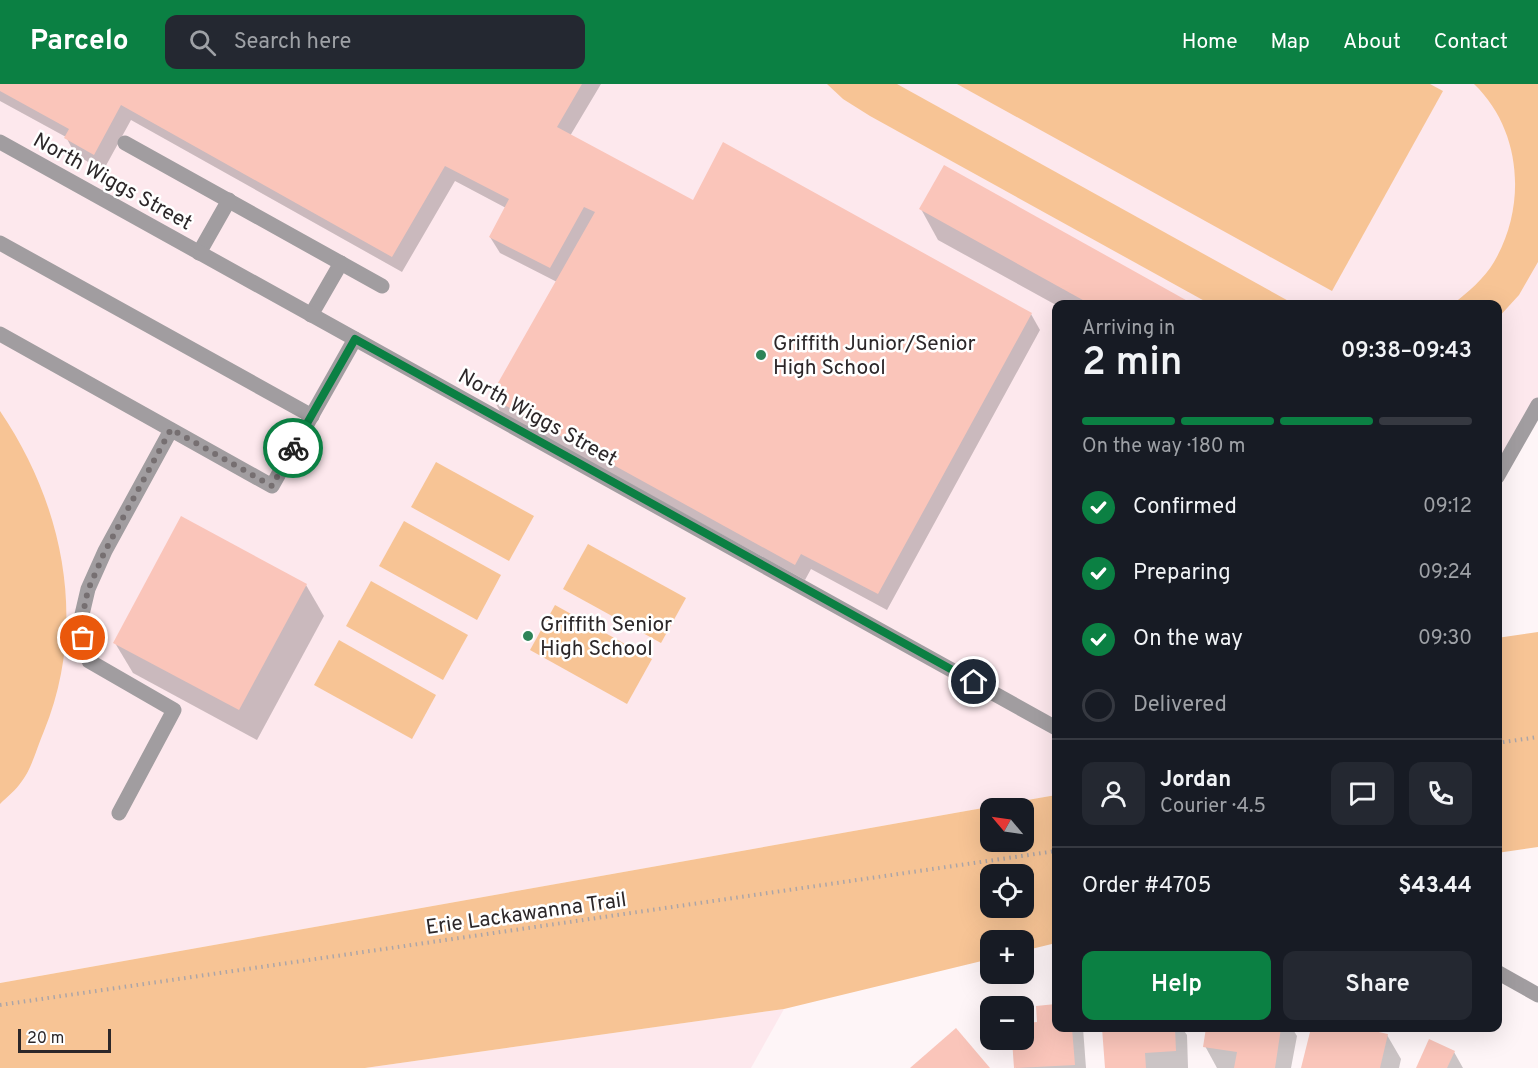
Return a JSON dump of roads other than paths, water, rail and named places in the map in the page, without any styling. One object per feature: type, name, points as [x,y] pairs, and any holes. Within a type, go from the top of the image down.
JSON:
[{"type":"street","name":"North Wiggs Street","points":[[0,142],[1052,726]]},
{"type":"street","points":[[125,143],[382,286]]},
{"type":"street","points":[[199,253],[228,200]]},
{"type":"street","points":[[0,243],[312,416]]},
{"type":"street","points":[[311,315],[341,263]]},
{"type":"street","points":[[0,334],[272,486],[355,339]]},
{"type":"street","points":[[1502,468],[1538,405]]},
{"type":"street","points":[[119,813],[174,710],[89,661],[81,623],[82,607],[105,551],[171,429]]},
{"type":"street","points":[[1502,975],[1538,995]]},
{"type":"place","name":"Griffith Junior/Senior High School","points":[[761,355]]},
{"type":"place","name":"Griffith Senior High School","points":[[528,636]]}]
